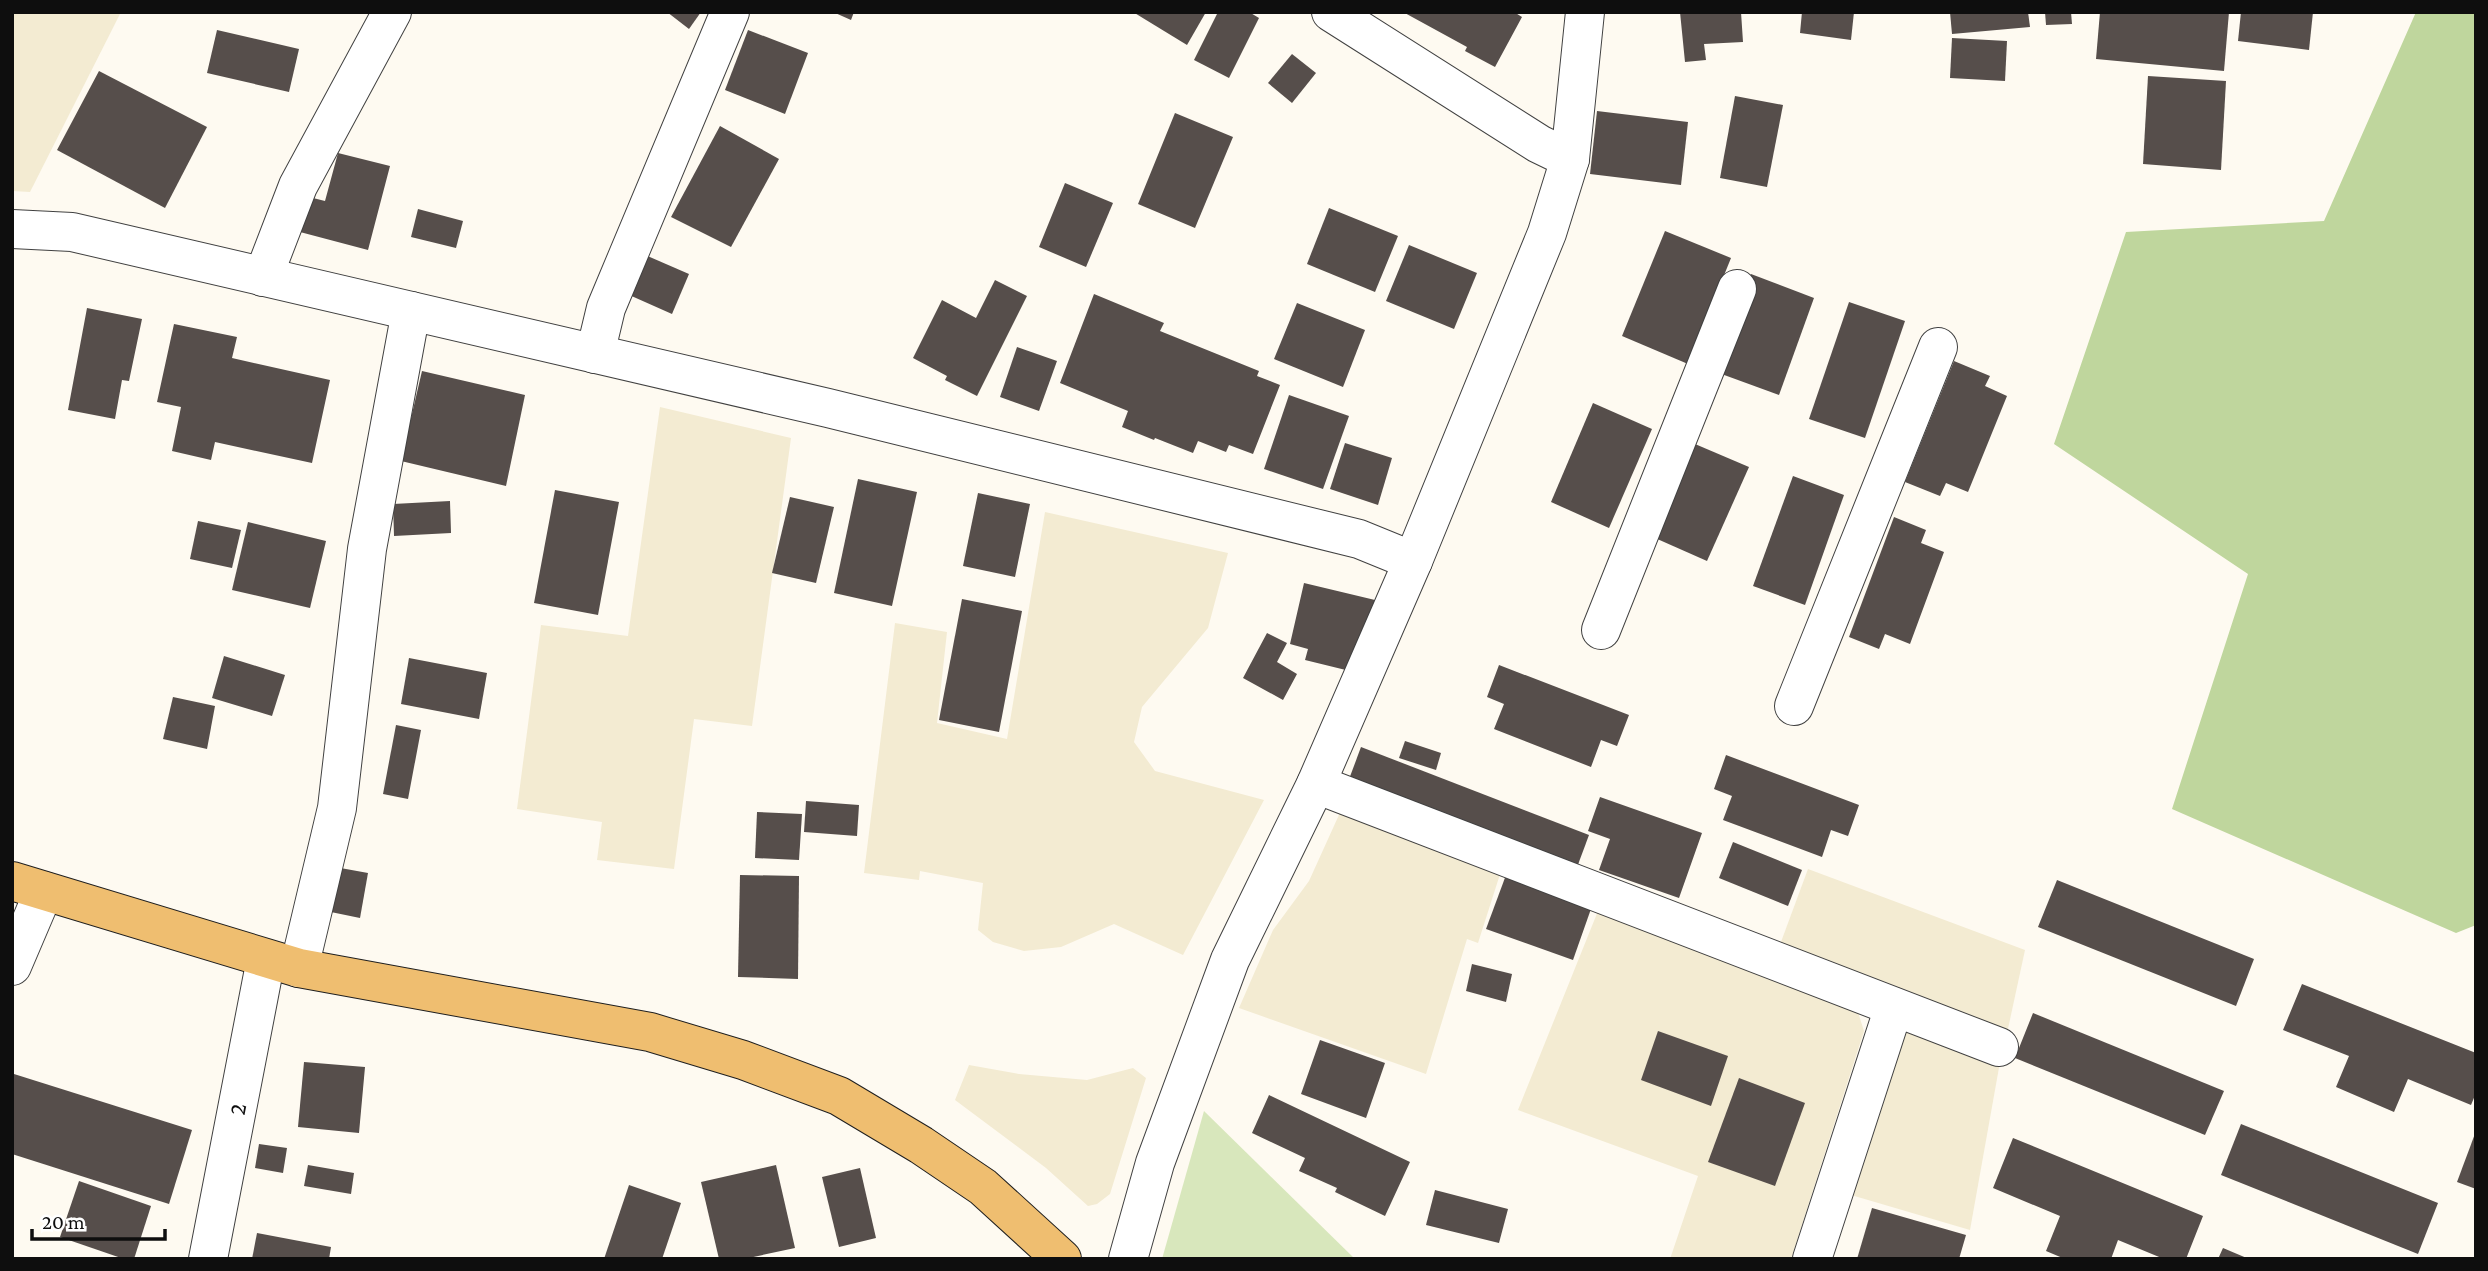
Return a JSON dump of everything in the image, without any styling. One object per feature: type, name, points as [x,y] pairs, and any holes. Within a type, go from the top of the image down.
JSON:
[{"type":"main road","points":[[28,886],[283,964],[650,1032],[743,1060],[839,1096],[921,1144],[984,1186],[1062,1259]]},
{"type":"street","points":[[264,277],[298,186],[392,12]]},
{"type":"street","points":[[595,354],[606,308],[730,12]]},
{"type":"street","points":[[1331,12],[1539,144],[1570,159]]},
{"type":"street","points":[[1128,1259],[1156,1163],[1230,960],[1316,784],[1413,561],[1547,233],[1570,159],[1585,12]]},
{"type":"street","points":[[12,229],[72,232],[842,411],[1359,539],[1413,561]]},
{"type":"street","points":[[1601,630],[1737,289]]},
{"type":"street","name":"2","points":[[208,1259],[283,964],[337,808],[367,549],[411,311]]},
{"type":"street","points":[[1794,706],[1938,347]]},
{"type":"street","points":[[1316,784],[1998,1047]]},
{"type":"street","points":[[12,965],[28,886]]},
{"type":"street","points":[[1812,1259],[1894,1007]]},
{"type":"shaded area","points":[[12,12],[121,12],[30,192],[12,191]]},
{"type":"shaded area","points":[[660,407],[791,438],[752,726],[694,719],[674,869],[597,860],[602,822],[517,809],[541,625],[628,636]]},
{"type":"shaded area","points":[[1045,512],[1228,553],[1208,628],[1142,707],[1134,742],[1155,771],[1264,800],[1183,955],[1114,924],[1061,947],[1024,951],[993,942],[978,930],[983,883],[920,871],[919,880],[864,873],[895,623],[947,632],[937,723],[1007,739]]},
{"type":"shaded area","points":[[1343,806],[1502,868],[1478,943],[1467,939],[1426,1074],[1239,1008],[1273,930],[1309,881]]},
{"type":"shaded area","points":[[1808,869],[2025,950],[2006,1038],[1778,950]]},
{"type":"shaded area","points":[[1600,906],[1856,1006],[1864,1031],[1791,1259],[1670,1259],[1698,1176],[1518,1110]]},
{"type":"shaded area","points":[[1902,1023],[2000,1062],[1970,1230],[1851,1195]]},
{"type":"shaded area","points":[[969,1065],[1019,1074],[1087,1080],[1133,1068],[1146,1078],[1110,1194],[1097,1204],[1088,1206],[1046,1168],[955,1100]]},
{"type":"green space","points":[[2416,12],[2476,12],[2476,925],[2456,933],[2172,809],[2248,574],[2054,444],[2126,232],[2324,221]]},
{"type":"green space","points":[[1204,1111],[1355,1259],[1162,1259]]},
{"type":"building","points":[[667,12],[701,12],[689,29]]},
{"type":"building","points":[[833,12],[854,12],[851,20]]},
{"type":"building","points":[[1133,12],[1206,12],[1187,45]]},
{"type":"building","points":[[1218,12],[1249,12],[1259,18],[1229,78],[1194,60]]},
{"type":"building","points":[[1403,12],[1514,12],[1522,17],[1495,67],[1465,51],[1467,47]]},
{"type":"building","points":[[1680,12],[1741,12],[1743,42],[1704,44],[1706,60],[1685,62]]},
{"type":"building","points":[[1802,12],[1854,12],[1851,40],[1800,33]]},
{"type":"building","points":[[1950,12],[2028,12],[2030,27],[1952,34]]},
{"type":"building","points":[[2045,12],[2071,12],[2072,24],[2046,25]]},
{"type":"building","points":[[2100,12],[2229,12],[2224,71],[2096,59]]},
{"type":"building","points":[[2241,12],[2313,12],[2309,50],[2238,41]]},
{"type":"building","points":[[217,30],[299,49],[289,92],[207,73]]},
{"type":"building","points":[[748,30],[808,53],[785,114],[725,90]]},
{"type":"building","points":[[1952,38],[2007,41],[2005,81],[1950,78]]},
{"type":"building","points":[[1292,54],[1316,73],[1292,103],[1268,83]]},
{"type":"building","points":[[99,71],[207,127],[165,208],[57,150]]},
{"type":"building","points":[[2148,76],[2226,81],[2221,170],[2143,164]]},
{"type":"building","points":[[1735,96],[1783,105],[1767,187],[1720,178]]},
{"type":"building","points":[[1597,111],[1688,122],[1681,185],[1590,174]]},
{"type":"building","points":[[1175,113],[1233,137],[1195,228],[1138,204]]},
{"type":"building","points":[[720,126],[779,159],[731,247],[671,217]]},
{"type":"building","points":[[338,153],[390,166],[368,250],[300,232],[309,197],[325,201]]},
{"type":"building","points":[[1065,183],[1113,203],[1086,267],[1039,247]]},
{"type":"building","points":[[1329,208],[1398,236],[1375,292],[1307,264]]},
{"type":"building","points":[[418,209],[463,221],[456,248],[411,237]]},
{"type":"building","points":[[1665,231],[1731,258],[1688,364],[1622,336]]},
{"type":"building","points":[[1409,245],[1477,273],[1454,329],[1386,301]]},
{"type":"building","points":[[636,251],[689,274],[672,314],[618,290]]},
{"type":"building","points":[[1751,274],[1814,298],[1779,395],[1716,372]]},
{"type":"building","points":[[995,280],[1027,296],[977,396],[945,380],[947,376],[913,358],[942,300],[976,318]]},
{"type":"building","points":[[1094,294],[1164,323],[1160,331],[1259,371],[1257,376],[1280,385],[1253,454],[1229,445],[1226,452],[1198,441],[1193,453],[1155,438],[1154,440],[1122,427],[1128,411],[1060,383]]},
{"type":"building","points":[[1849,302],[1905,321],[1865,438],[1809,419]]},
{"type":"building","points":[[1297,303],[1365,330],[1343,387],[1274,359]]},
{"type":"building","points":[[87,308],[142,319],[129,381],[122,380],[115,419],[68,410]]},
{"type":"building","points":[[174,324],[237,337],[232,358],[330,380],[312,463],[215,442],[211,460],[172,451],[181,407],[157,402]]},
{"type":"building","points":[[1017,347],[1057,361],[1039,411],[1000,397]]},
{"type":"building","points":[[1954,361],[1990,376],[1985,386],[2007,396],[1968,492],[1946,483],[1940,496],[1905,482]]},
{"type":"building","points":[[422,371],[525,395],[506,486],[401,461]]},
{"type":"building","points":[[1289,395],[1349,416],[1323,489],[1264,469]]},
{"type":"building","points":[[1593,403],[1652,429],[1609,528],[1551,502]]},
{"type":"building","points":[[1345,443],[1392,458],[1378,505],[1330,489]]},
{"type":"building","points":[[1695,444],[1749,467],[1707,561],[1655,538]]},
{"type":"building","points":[[1793,476],[1844,495],[1805,605],[1753,586]]},
{"type":"building","points":[[858,479],[917,492],[892,606],[834,593]]},
{"type":"building","points":[[555,490],[619,502],[598,615],[534,603]]},
{"type":"building","points":[[978,493],[1030,504],[1015,577],[963,566]]},
{"type":"building","points":[[790,497],[834,507],[816,583],[772,573]]},
{"type":"building","points":[[450,501],[451,533],[394,536],[393,504]]},
{"type":"building","points":[[1894,517],[1926,530],[1921,543],[1944,552],[1910,644],[1885,634],[1879,649],[1849,637]]},
{"type":"building","points":[[198,521],[241,530],[232,568],[190,559]]},
{"type":"building","points":[[248,522],[326,541],[310,608],[232,590]]},
{"type":"building","points":[[1304,583],[1375,600],[1358,673],[1305,660],[1308,649],[1290,644]]},
{"type":"building","points":[[962,599],[1022,611],[999,732],[939,720]]},
{"type":"building","points":[[1267,633],[1287,643],[1277,662],[1297,674],[1283,700],[1243,678]]},
{"type":"building","points":[[224,656],[285,675],[272,716],[212,698]]},
{"type":"building","points":[[409,658],[487,673],[479,719],[401,704]]},
{"type":"building","points":[[1499,665],[1629,715],[1617,746],[1601,740],[1591,767],[1494,729],[1504,704],[1487,697]]},
{"type":"building","points":[[173,697],[215,706],[207,749],[163,739]]},
{"type":"building","points":[[396,725],[421,730],[408,799],[383,794]]},
{"type":"building","points":[[1405,741],[1441,753],[1436,770],[1399,758]]},
{"type":"building","points":[[1361,747],[1589,835],[1576,870],[1348,782]]},
{"type":"building","points":[[1726,755],[1859,805],[1848,836],[1831,830],[1822,857],[1723,820],[1732,796],[1714,789]]},
{"type":"building","points":[[1600,797],[1702,833],[1679,898],[1599,870],[1610,839],[1588,831]]},
{"type":"building","points":[[806,801],[859,805],[857,836],[804,832]]},
{"type":"building","points":[[757,812],[802,814],[799,860],[755,858]]},
{"type":"building","points":[[1733,842],[1802,870],[1788,906],[1719,878]]},
{"type":"building","points":[[335,867],[368,873],[360,918],[326,911]]},
{"type":"building","points":[[740,875],[799,876],[798,979],[738,977]]},
{"type":"building","points":[[1506,875],[1592,906],[1573,960],[1486,929]]},
{"type":"building","points":[[2057,880],[2254,959],[2236,1006],[2038,927]]},
{"type":"building","points":[[1472,964],[1512,974],[1506,1002],[1466,991]]},
{"type":"building","points":[[2302,984],[2476,1053],[2476,1093],[2471,1105],[2408,1079],[2394,1112],[2336,1087],[2349,1056],[2283,1030]]},
{"type":"building","points":[[2033,1013],[2224,1091],[2205,1135],[2015,1058]]},
{"type":"building","points":[[1658,1031],[1728,1056],[1711,1106],[1641,1080]]},
{"type":"building","points":[[1320,1040],[1385,1063],[1366,1118],[1301,1094]]},
{"type":"building","points":[[304,1062],[365,1067],[359,1133],[298,1127]]},
{"type":"building","points":[[14,1074],[192,1130],[169,1204],[12,1154]]},
{"type":"building","points":[[1739,1078],[1805,1103],[1775,1186],[1708,1162]]},
{"type":"building","points":[[1269,1095],[1410,1162],[1385,1216],[1335,1192],[1337,1188],[1299,1171],[1305,1158],[1252,1133]]},
{"type":"building","points":[[2241,1124],[2438,1203],[2418,1254],[2221,1175]]},
{"type":"building","points":[[2476,1131],[2476,1189],[2457,1182]]},
{"type":"building","points":[[2013,1138],[2203,1216],[2186,1259],[2164,1259],[2118,1240],[2111,1259],[2065,1259],[2046,1251],[2060,1216],[1993,1188]]},
{"type":"building","points":[[259,1144],[287,1148],[283,1173],[255,1168]]},
{"type":"building","points":[[308,1165],[354,1173],[351,1194],[304,1186]]},
{"type":"building","points":[[776,1165],[795,1248],[744,1259],[719,1259],[701,1182]]},
{"type":"building","points":[[860,1168],[876,1238],[839,1247],[822,1177]]},
{"type":"building","points":[[79,1181],[151,1206],[134,1259],[124,1259],[60,1237]]},
{"type":"building","points":[[629,1185],[681,1203],[662,1259],[604,1259]]},
{"type":"building","points":[[1435,1190],[1508,1209],[1499,1243],[1426,1225]]},
{"type":"building","points":[[1872,1208],[1966,1235],[1959,1259],[1857,1259]]},
{"type":"building","points":[[257,1233],[331,1247],[329,1259],[252,1259]]},
{"type":"building","points":[[2223,1248],[2249,1259],[2218,1259]]}]
